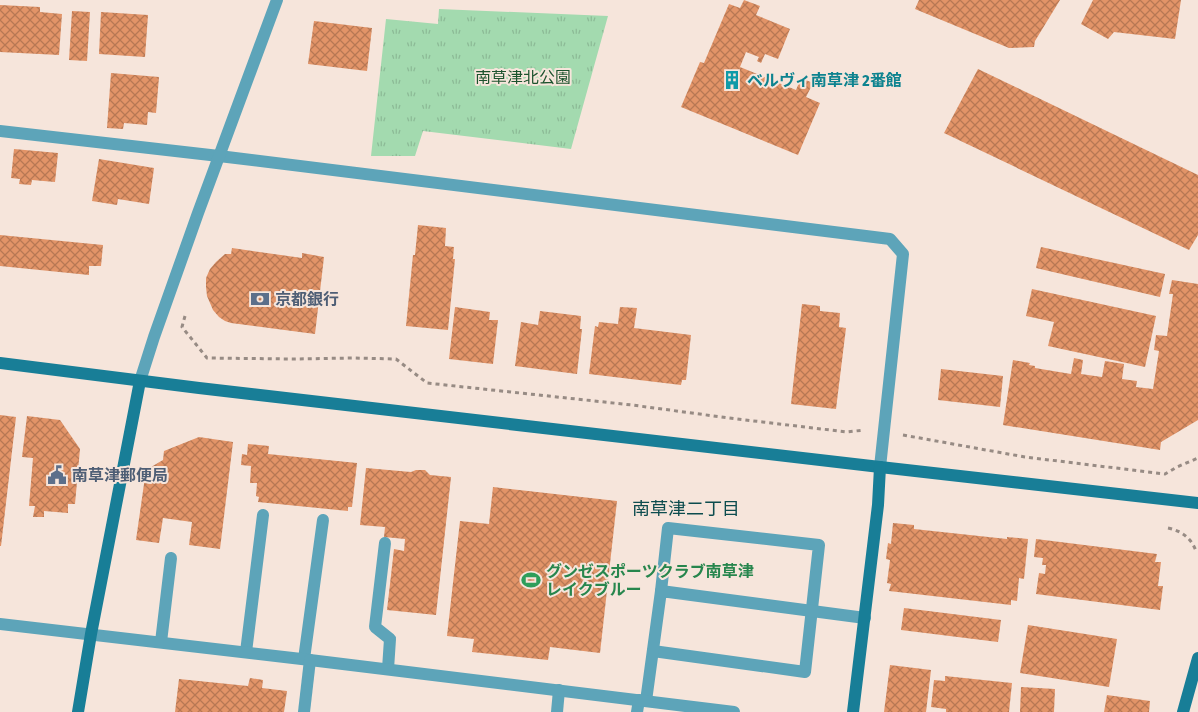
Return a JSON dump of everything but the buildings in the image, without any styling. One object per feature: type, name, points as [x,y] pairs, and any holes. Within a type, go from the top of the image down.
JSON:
[{"type":"street","points":[[78,712],[91,634],[140,381],[219,156],[278,0]]},
{"type":"street","points":[[0,131],[219,156],[890,239],[903,254],[880,467],[878,505],[853,712]]},
{"type":"street","points":[[0,363],[140,381],[1198,503]]},
{"type":"street","points":[[246,652],[263,515]]},
{"type":"street","points":[[304,712],[307,659],[323,520]]},
{"type":"street","points":[[641,704],[653,651],[668,528],[819,545],[805,672],[653,651]]},
{"type":"street","points":[[385,543],[375,627],[390,639],[388,670]]},
{"type":"street","points":[[162,642],[171,558]]},
{"type":"street","points":[[660,591],[865,618]]},
{"type":"street","points":[[0,624],[559,690],[641,704],[734,712]]},
{"type":"street","points":[[1183,712],[1198,658]]},
{"type":"street","points":[[557,712],[559,690]]},
{"type":"path","points":[[182,328],[207,358],[396,359],[427,383],[632,404],[847,432],[867,429]]},
{"type":"path","points":[[903,435],[1025,457],[1165,474],[1198,458]]},
{"type":"path","points":[[1168,528],[1183,533],[1193,544],[1196,552]]},
{"type":"green space","name":"南草津北公園","points":[[439,9],[608,16],[571,149],[423,131],[415,156],[371,156],[386,19],[438,24]]},
{"type":"place","name":"ベルヴィ南草津 2番館","points":[[732,80]]},
{"type":"place","name":"京都銀行","points":[[260,299]]},
{"type":"place","name":"南草津郵便局","points":[[57,475]]},
{"type":"place","name":"グンゼスポーツクラブ南草津 レイクブルー","points":[[531,580]]},
{"type":"district","name":"南草津二丁目","points":[[686,509]]}]
